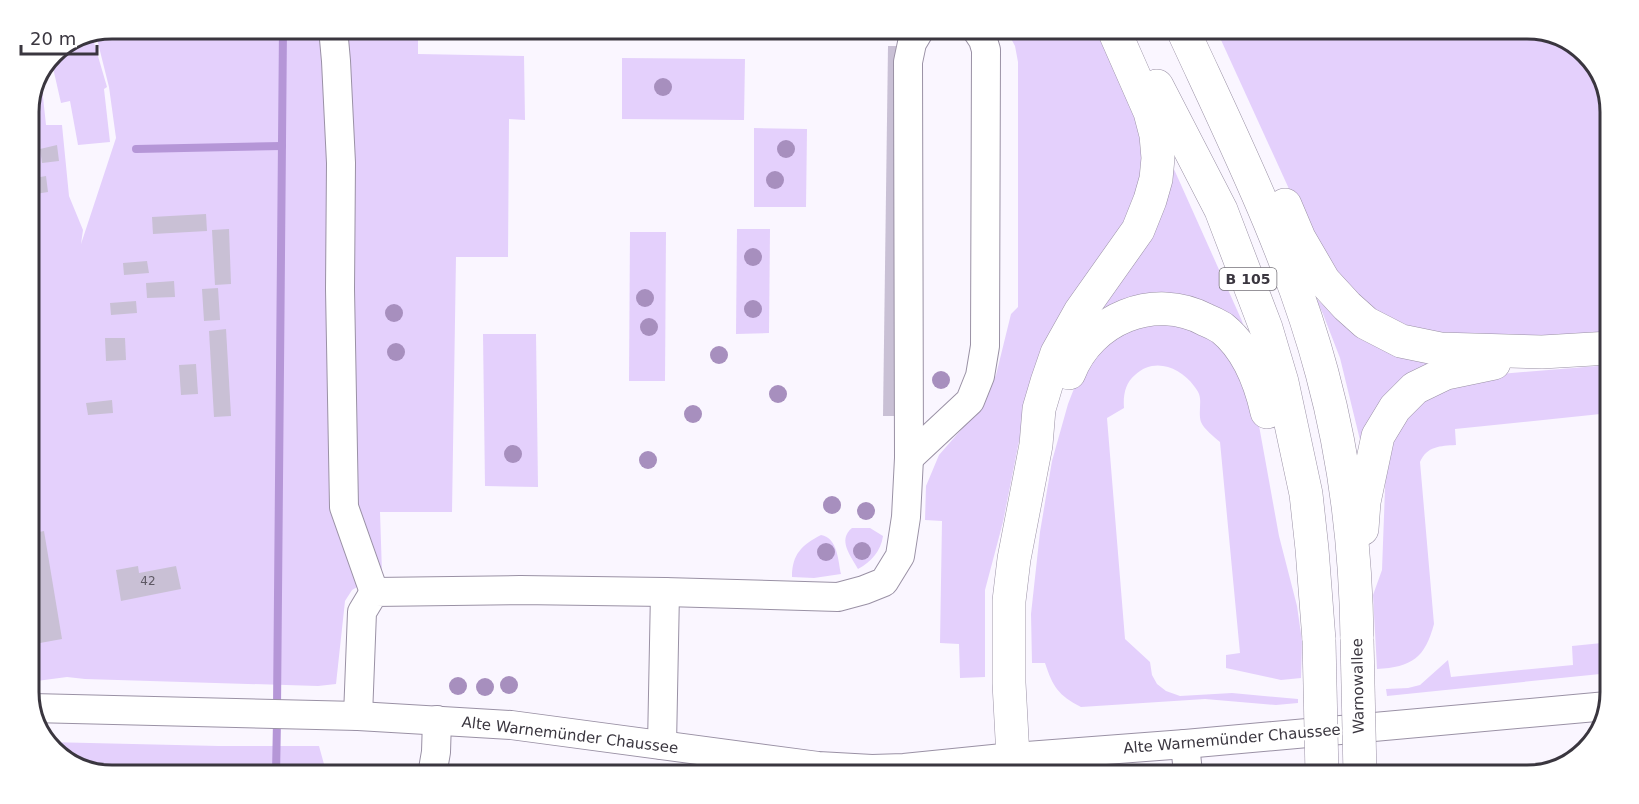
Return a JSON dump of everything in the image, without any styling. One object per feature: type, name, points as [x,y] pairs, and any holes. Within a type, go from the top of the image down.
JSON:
[{"type":"highway","points":[[1013,757],[1008,601],[1036,445],[1039,410],[1057,353],[1080,312],[1138,230],[1156,179],[1158,159],[1156,135],[1150,112],[1118,39]]},
{"type":"highway","name":"B 105","points":[[1134,39],[1221,210],[1259,309],[1282,382],[1306,494],[1312,549],[1319,639],[1322,765]]},
{"type":"highway","name":"B 105","points":[[1187,39],[1279,244],[1307,323],[1335,428],[1348,512],[1356,597]]},
{"type":"highway","points":[[1246,167],[1278,191],[1299,238],[1324,281],[1366,323],[1401,341],[1440,349],[1542,352],[1600,349]]},
{"type":"highway","points":[[1036,445],[1053,416],[1073,364],[1090,339],[1109,323],[1135,312],[1164,307],[1188,312],[1222,328],[1241,348],[1253,367],[1262,391],[1278,452],[1289,516],[1312,549]]},
{"type":"highway","points":[[1356,597],[1364,502],[1371,465],[1378,436],[1395,408],[1415,388],[1446,373],[1542,352]]},
{"type":"highway","name":"Warnowallee","points":[[1356,597],[1360,765]]},
{"type":"street","points":[[334,39],[341,163],[340,289],[344,507],[374,592]]},
{"type":"street","points":[[374,592],[520,590],[838,597],[884,582],[900,556],[906,517],[909,458],[908,62],[914,39]]},
{"type":"street","points":[[909,458],[970,401],[980,376],[985,313],[986,50],[982,39]]},
{"type":"street","points":[[358,716],[362,612],[374,592]]},
{"type":"street","points":[[662,745],[665,592]]},
{"type":"street","name":"Alte Warnemünder Chaussee","points":[[983,765],[1013,757],[1598,707]]},
{"type":"street","name":"Alte Warnemünder Chaussee","points":[[40,708],[437,720],[543,729],[811,765]]},
{"type":"street","points":[[434,765],[437,720]]},
{"type":"street","points":[[1185,744],[1187,765]]},
{"type":"shaded area","points":[[112,39],[418,39],[418,54],[524,56],[525,120],[509,119],[508,257],[456,257],[452,512],[380,512],[382,573],[352,590],[345,601],[336,684],[318,686],[67,677],[39,681],[39,107],[42,90],[46,125],[62,125],[69,196],[83,230],[81,244],[116,138],[109,87],[97,41]]},
{"type":"shaded area","points":[[1011,39],[1102,39],[1139,129],[1143,160],[1137,193],[1128,215],[1035,371],[1003,522],[985,590],[985,677],[960,678],[959,644],[940,643],[942,521],[925,520],[926,486],[939,455],[981,407],[996,375],[1011,314],[1018,307],[1018,62]]},
{"type":"shaded area","points":[[1221,39],[1542,40],[1568,51],[1593,79],[1600,107],[1600,334],[1442,339],[1374,315],[1315,246]]},
{"type":"shaded area","points":[[94,42],[107,87],[104,89],[110,142],[78,145],[70,101],[61,103],[53,68],[75,49]]},
{"type":"shaded area","points":[[622,58],[745,59],[744,120],[622,119]]},
{"type":"shaded area","points":[[754,128],[807,129],[806,207],[754,207]]},
{"type":"shaded area","points":[[1173,167],[1242,321],[1247,339],[1148,294],[1123,301],[1085,321]]},
{"type":"shaded area","points":[[737,229],[770,229],[769,333],[736,334]]},
{"type":"shaded area","points":[[630,232],[666,232],[665,381],[629,381]]},
{"type":"shaded area","points":[[1315,297],[1340,322],[1370,341],[1436,360],[1394,385],[1380,402],[1361,444],[1340,358]]},
{"type":"shaded area","points":[[1150,323],[1189,324],[1223,348],[1256,409],[1279,536],[1297,606],[1302,641],[1301,678],[1281,680],[1226,668],[1226,655],[1240,653],[1220,442],[1201,422],[1200,397],[1197,390],[1182,374],[1166,367],[1150,366],[1135,375],[1125,390],[1124,408],[1107,418],[1125,639],[1150,662],[1152,675],[1157,684],[1166,691],[1180,696],[1232,693],[1298,699],[1298,703],[1276,705],[1205,699],[1081,707],[1057,690],[1045,663],[1032,663],[1031,614],[1040,532],[1052,461],[1068,404],[1075,386],[1112,337]]},
{"type":"shaded area","points":[[483,334],[536,334],[538,487],[485,486]]},
{"type":"shaded area","points":[[1600,366],[1600,414],[1455,429],[1456,445],[1435,448],[1426,453],[1420,462],[1434,624],[1426,645],[1415,658],[1399,666],[1377,669],[1373,595],[1382,570],[1386,462],[1392,441],[1409,417],[1427,398],[1445,387],[1500,374]]},
{"type":"shaded area","points":[[852,528],[870,528],[883,536],[875,556],[858,569],[845,543]]},
{"type":"shaded area","points":[[821,535],[827,537],[834,545],[841,574],[814,578],[792,577],[792,569],[799,551]]},
{"type":"shaded area","points":[[1600,643],[1600,674],[1387,696],[1386,689],[1420,685],[1448,660],[1451,677],[1573,665],[1572,646]]},
{"type":"shaded area","points":[[59,742],[219,746],[319,746],[324,765],[112,765],[93,763],[79,758]]},
{"type":"building","points":[[888,46],[899,46],[895,416],[883,416]]},
{"type":"building","points":[[57,145],[59,161],[42,163],[40,149]]},
{"type":"building","points":[[46,176],[48,192],[39,193],[39,177]]},
{"type":"building","points":[[206,214],[207,231],[153,234],[152,217]]},
{"type":"building","points":[[229,229],[231,284],[215,285],[212,230]]},
{"type":"building","points":[[147,261],[149,273],[124,275],[123,263]]},
{"type":"building","points":[[174,281],[175,297],[147,298],[146,283]]},
{"type":"building","points":[[218,288],[220,320],[204,321],[202,289]]},
{"type":"building","points":[[136,301],[137,313],[111,315],[110,303]]},
{"type":"building","points":[[226,329],[231,416],[214,417],[209,331]]},
{"type":"building","points":[[105,338],[125,338],[126,360],[106,361]]},
{"type":"building","points":[[196,364],[198,394],[181,395],[179,365]]},
{"type":"building","points":[[112,400],[113,413],[88,415],[86,403]]},
{"type":"building","points":[[44,531],[62,639],[39,643],[39,532]]},
{"type":"building","points":[[138,566],[139,573],[176,566],[181,589],[121,601],[116,570]]},
{"type":"waterway","points":[[277,708],[283,39]]},
{"type":"waterway","points":[[136,149],[282,146]]},
{"type":"waterway","points":[[276,765],[277,720]]}]
